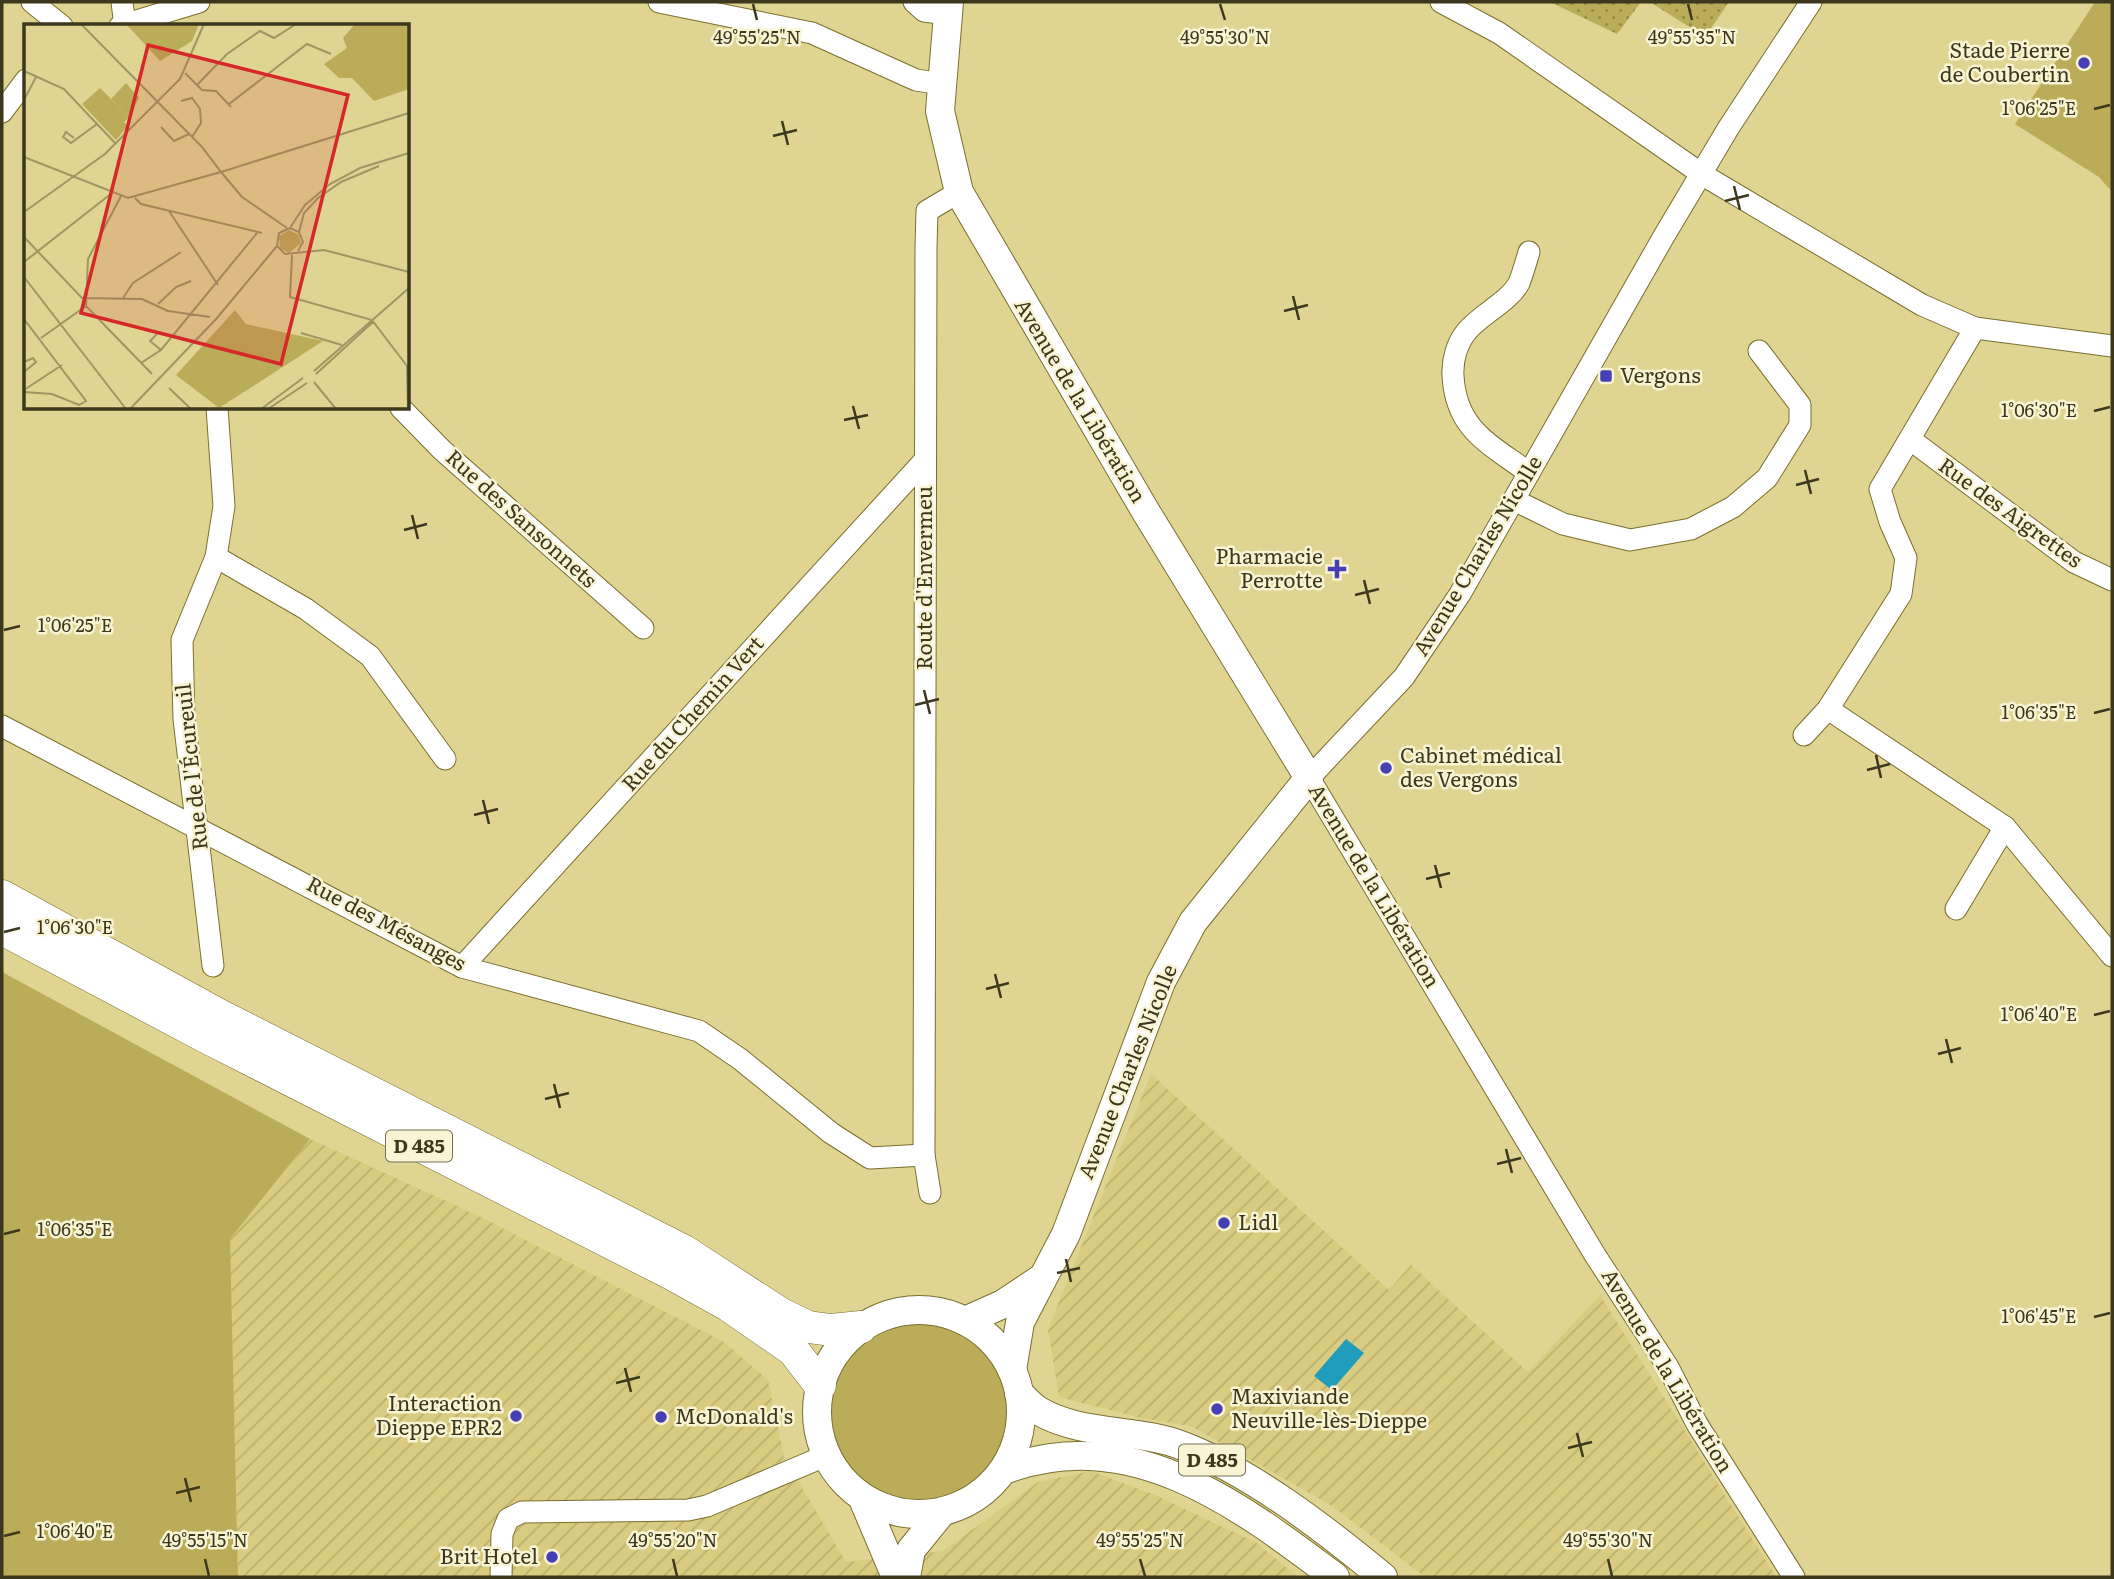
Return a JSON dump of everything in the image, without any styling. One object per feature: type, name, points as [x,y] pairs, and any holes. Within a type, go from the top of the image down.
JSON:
[{"type":"highway","name":"D 485","points":[[2,896],[219,1015],[684,1251],[781,1314],[808,1327],[831,1330],[861,1327]]},
{"type":"highway","name":"D 485","points":[[2,929],[220,1045],[683,1280],[727,1305],[793,1350],[820,1385]]},
{"type":"main road","name":"Avenue de la Libération","points":[[948,8],[940,111],[944,140],[960,191],[1146,512],[1308,778]]},
{"type":"main road","name":"Avenue Charles Nicolle","points":[[1016,1382],[1020,1322],[1040,1279],[1066,1234],[1161,982],[1193,922],[1308,778]]},
{"type":"main road","name":"Avenue Charles Nicolle","points":[[965,1321],[1003,1304],[1040,1279]]},
{"type":"main road","points":[[905,1310],[936,1311],[965,1321],[1000,1350],[1016,1382],[1021,1420],[1016,1446],[1004,1470],[976,1497],[941,1513],[901,1513],[863,1499],[848,1487],[825,1456],[818,1433],[816,1409],[820,1385],[829,1362],[843,1342],[861,1327],[905,1310]]},
{"type":"main road","name":"D 485","points":[[1016,1382],[1038,1411],[1070,1423],[1182,1445],[1214,1460],[1300,1514],[1383,1577]]},
{"type":"main road","name":"D 485","points":[[1004,1470],[1033,1459],[1069,1456],[1113,1459],[1159,1469],[1202,1486],[1247,1512],[1335,1577]]},
{"type":"main road","points":[[863,1499],[896,1577]]},
{"type":"main road","points":[[906,1577],[911,1550],[941,1513]]},
{"type":"street","points":[[32,2],[60,24]]},
{"type":"street","points":[[122,2],[123,24]]},
{"type":"street","points":[[129,24],[199,2]]},
{"type":"street","points":[[659,2],[812,33],[916,80],[942,83]]},
{"type":"street","points":[[914,2],[925,11],[948,8]]},
{"type":"street","points":[[1441,2],[1499,33],[1703,174],[1922,305],[1975,328],[2112,346]]},
{"type":"street","name":"Avenue Charles Nicolle","points":[[1308,778],[1404,677],[1460,594],[1729,127],[1811,2]]},
{"type":"street","points":[[2,112],[24,83]]},
{"type":"street","name":"Route d'Envermeu","points":[[930,1193],[924,1155],[924,461],[927,211],[960,191]]},
{"type":"street","points":[[1529,252],[1518,285],[1466,332],[1456,350],[1452,371],[1454,394],[1461,415],[1494,451],[1529,473]]},
{"type":"street","points":[[1804,735],[1828,709],[1901,594],[1906,558],[1890,522],[1880,489],[1975,328]]},
{"type":"street","points":[[1514,500],[1563,524],[1630,540],[1691,529],[1733,507],[1767,478],[1800,425],[1800,405],[1759,351]]},
{"type":"street","name":"Rue de l'Écureuil","points":[[213,966],[184,719],[183,640],[216,557],[223,506],[217,410]]},
{"type":"street","name":"Rue des Sansonnets","points":[[403,410],[442,450],[643,628]]},
{"type":"street","name":"Rue des Aigrettes","points":[[1911,440],[2074,562],[2112,580]]},
{"type":"street","name":"Rue du Chemin Vert","points":[[462,967],[924,461]]},
{"type":"street","points":[[216,557],[306,609],[370,656],[445,759]]},
{"type":"street","points":[[1828,709],[2005,827],[2112,956]]},
{"type":"street","name":"Rue des Mésanges","points":[[2,726],[462,967],[699,1031],[740,1059],[831,1133],[870,1158],[924,1155]]},
{"type":"street","name":"Avenue de la Libération","points":[[1308,778],[1595,1255],[1668,1367],[1698,1424],[1794,1577]]},
{"type":"street","points":[[1956,909],[2005,827]]},
{"type":"street","points":[[501,1577],[502,1534],[508,1519],[522,1512],[688,1510],[707,1506],[825,1456]]},
{"type":"shaded area","points":[[1550,2],[1641,2],[1617,34]]},
{"type":"shaded area","points":[[1650,2],[1729,2],[1705,37]]},
{"type":"shaded area","name":"Stade Pierre de Coubertin","points":[[2095,2],[2112,2],[2112,192],[2099,177],[2015,124]]},
{"type":"shaded area","points":[[2,972],[310,1139],[230,1239],[238,1577],[2,1577]]},
{"type":"shaded area","points":[[1151,1074],[1389,1290],[1411,1265],[1528,1372],[1600,1295],[1776,1577],[1425,1577],[1332,1506],[1191,1426],[1141,1418],[1059,1397],[1048,1329]]},
{"type":"shaded area","points":[[310,1139],[481,1217],[724,1342],[768,1380],[784,1457],[846,1562],[943,1551],[1038,1482],[1091,1471],[1157,1496],[1257,1543],[1297,1577],[238,1577],[230,1239]]},
{"type":"shaded area","points":[[919,1324],[953,1330],[982,1349],[1001,1378],[1007,1412],[1001,1446],[982,1475],[953,1494],[919,1500],[885,1494],[856,1475],[837,1446],[831,1412],[837,1378],[856,1349],[885,1330]]},
{"type":"water","points":[[1346,1339],[1364,1353],[1332,1390],[1314,1376]]},
{"type":"place","name":"Stade Pierre de Coubertin","points":[[2084,63]]},
{"type":"place","name":"Vergons","points":[[1606,376]]},
{"type":"place","name":"Pharmacie Perrotte","points":[[1337,569]]},
{"type":"place","name":"Cabinet médical des Vergons","points":[[1386,768]]},
{"type":"place","name":"Lidl","points":[[1224,1223]]},
{"type":"place","name":"Maxiviande Neuville-lès-Dieppe","points":[[1217,1409]]},
{"type":"place","name":"Interaction Dieppe EPR2","points":[[516,1416]]},
{"type":"place","name":"McDonald's","points":[[661,1417]]},
{"type":"place","name":"Brit Hotel","points":[[552,1557]]}]
